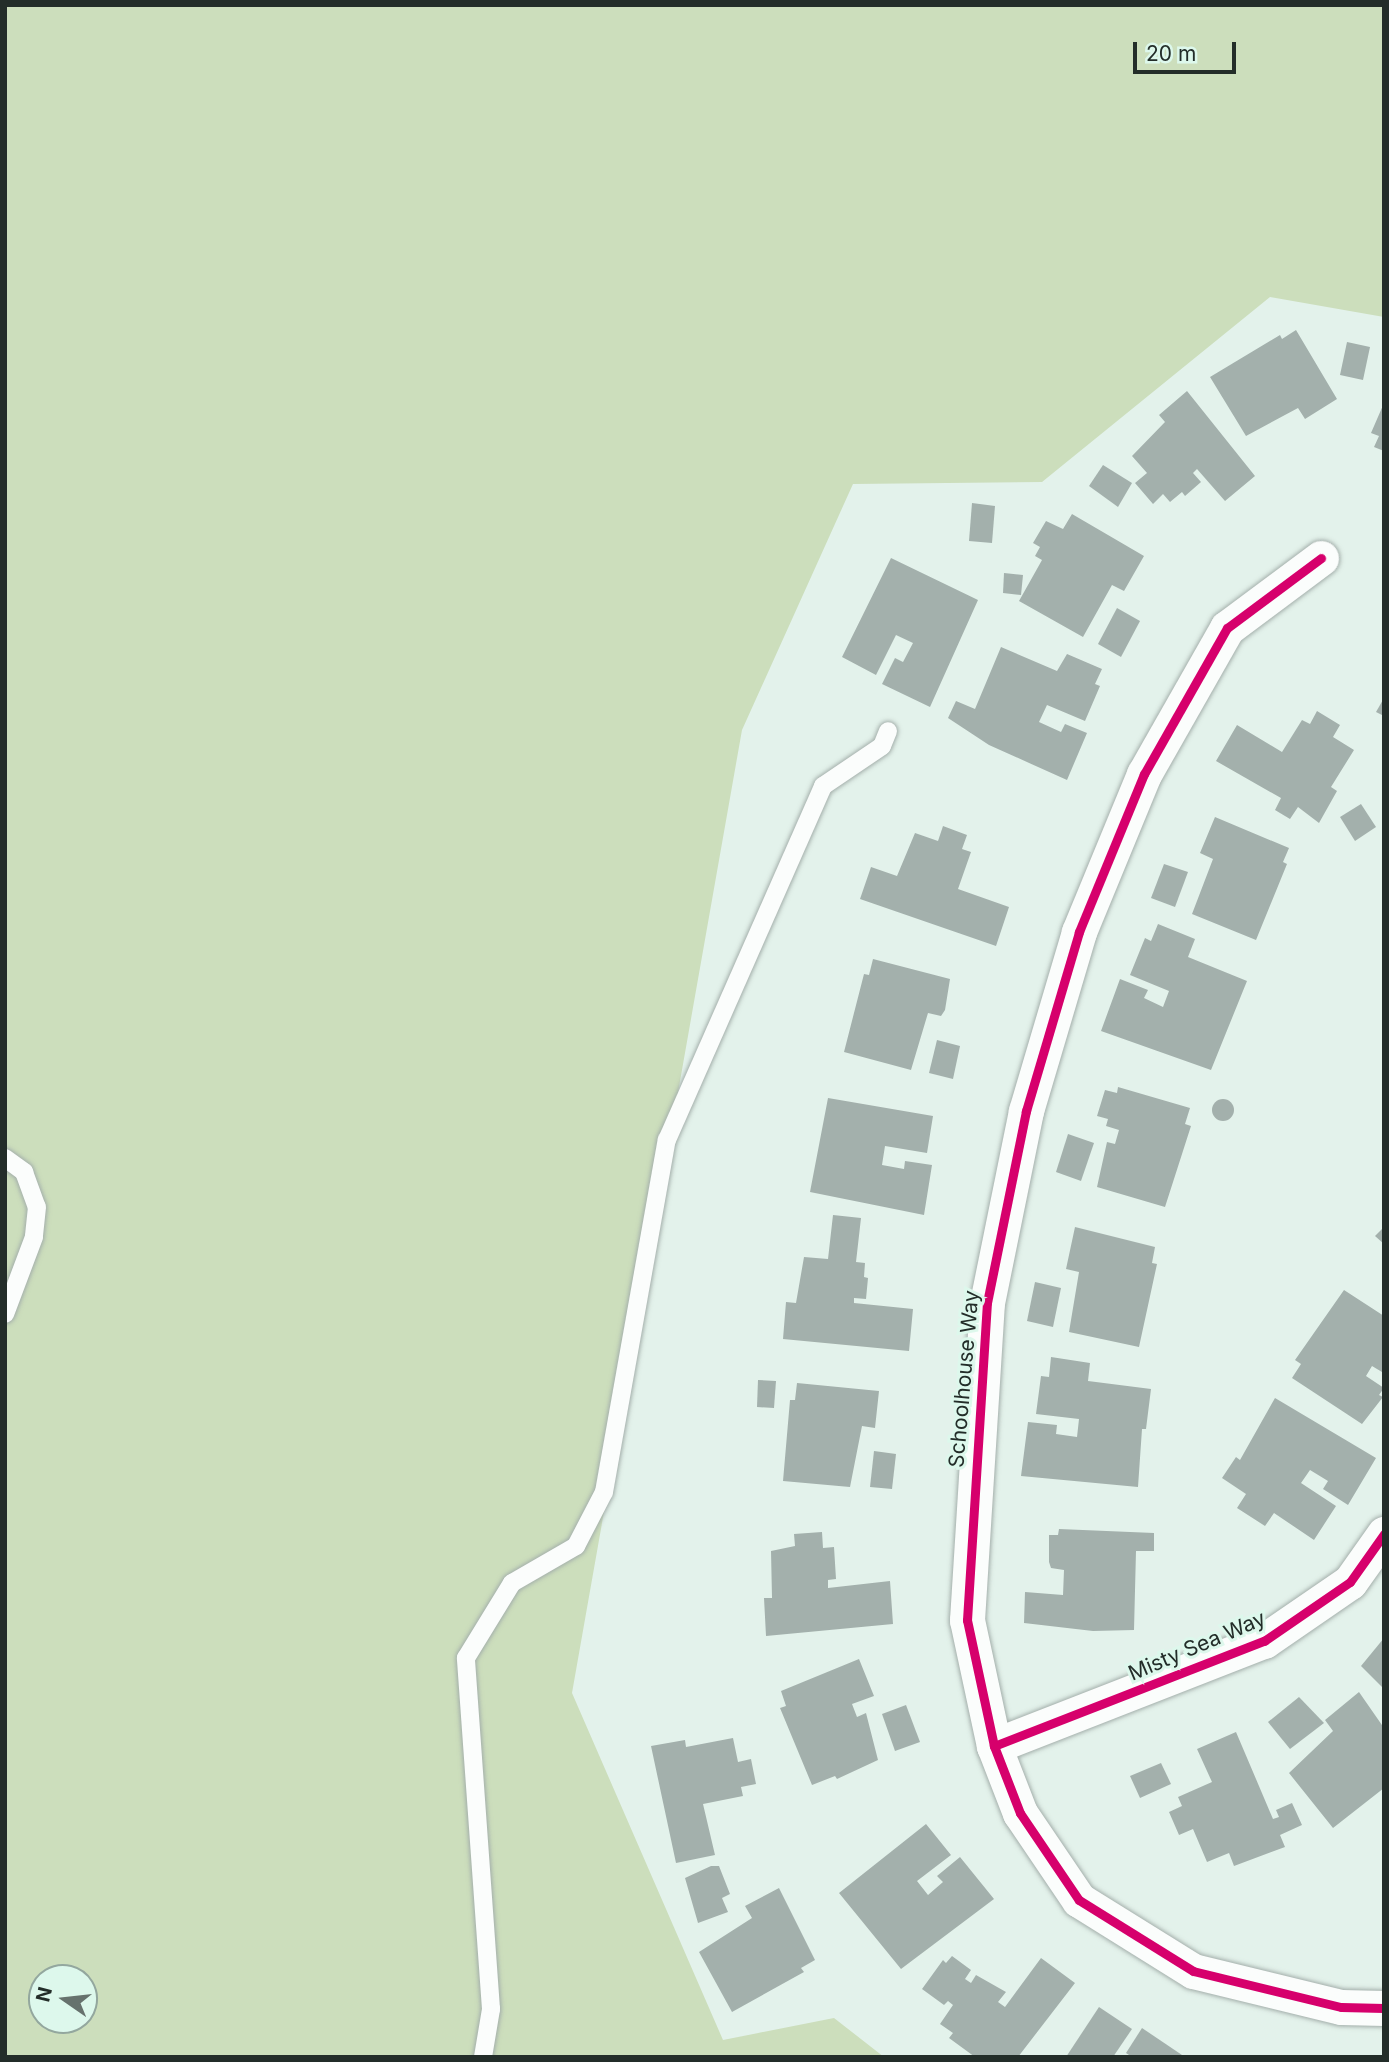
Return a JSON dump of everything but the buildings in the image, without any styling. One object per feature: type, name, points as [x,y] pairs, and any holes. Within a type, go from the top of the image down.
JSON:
[{"type":"street","name":"Schoolhouse Way","points":[[1321,558],[1227,628],[1144,774],[1079,932],[1026,1111],[987,1302],[971,1502],[967,1620],[994,1746],[1020,1813],[1079,1899],[1193,1970],[1341,2007],[1384,2008]]},
{"type":"street","name":"Misty Sea Way","points":[[994,1746],[1264,1641],[1350,1582],[1384,1534]]},
{"type":"lane","points":[[483,2057],[491,2010],[466,1658],[512,1583],[576,1546],[604,1492],[667,1140],[823,786],[882,746],[888,731]]},
{"type":"lane","points":[[5,1158],[24,1172],[37,1207],[34,1237],[5,1314]]},
{"type":"green space","points":[[5,5],[1384,5],[1384,317],[1270,297],[1042,482],[853,484],[742,730],[572,1693],[723,2040],[834,2018],[884,2057],[5,2057]]},
{"type":"cycle path","points":[[1321,558],[1227,628],[1144,774],[1079,932],[1026,1111],[987,1302],[967,1620],[994,1746],[1020,1813],[1079,1900],[1193,1971],[1341,2007],[1384,2008]]},
{"type":"cycle path","points":[[994,1746],[1264,1641],[1350,1582],[1384,1534]]}]
